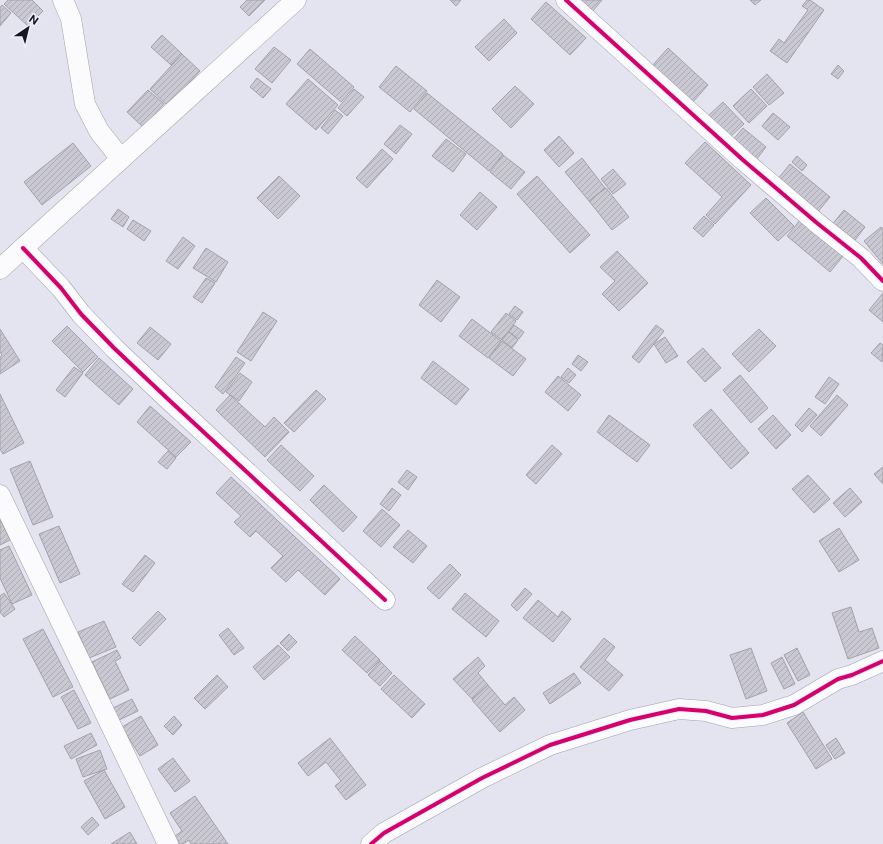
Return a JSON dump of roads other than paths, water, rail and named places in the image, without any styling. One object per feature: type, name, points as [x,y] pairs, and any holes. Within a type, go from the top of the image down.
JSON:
[{"type":"street","points":[[63,0],[71,19],[85,104],[98,131],[122,159]]},
{"type":"street","points":[[0,269],[296,0]]},
{"type":"street","points":[[566,0],[743,160],[861,258],[883,281]]},
{"type":"street","points":[[23,248],[61,288],[81,314],[114,348],[168,400],[385,600]]},
{"type":"street","points":[[0,495],[168,844]]},
{"type":"street","points":[[371,844],[384,833],[482,778],[550,745],[630,720],[679,709],[706,711],[732,718],[763,715],[794,706],[838,679],[852,675],[883,661]]}]
